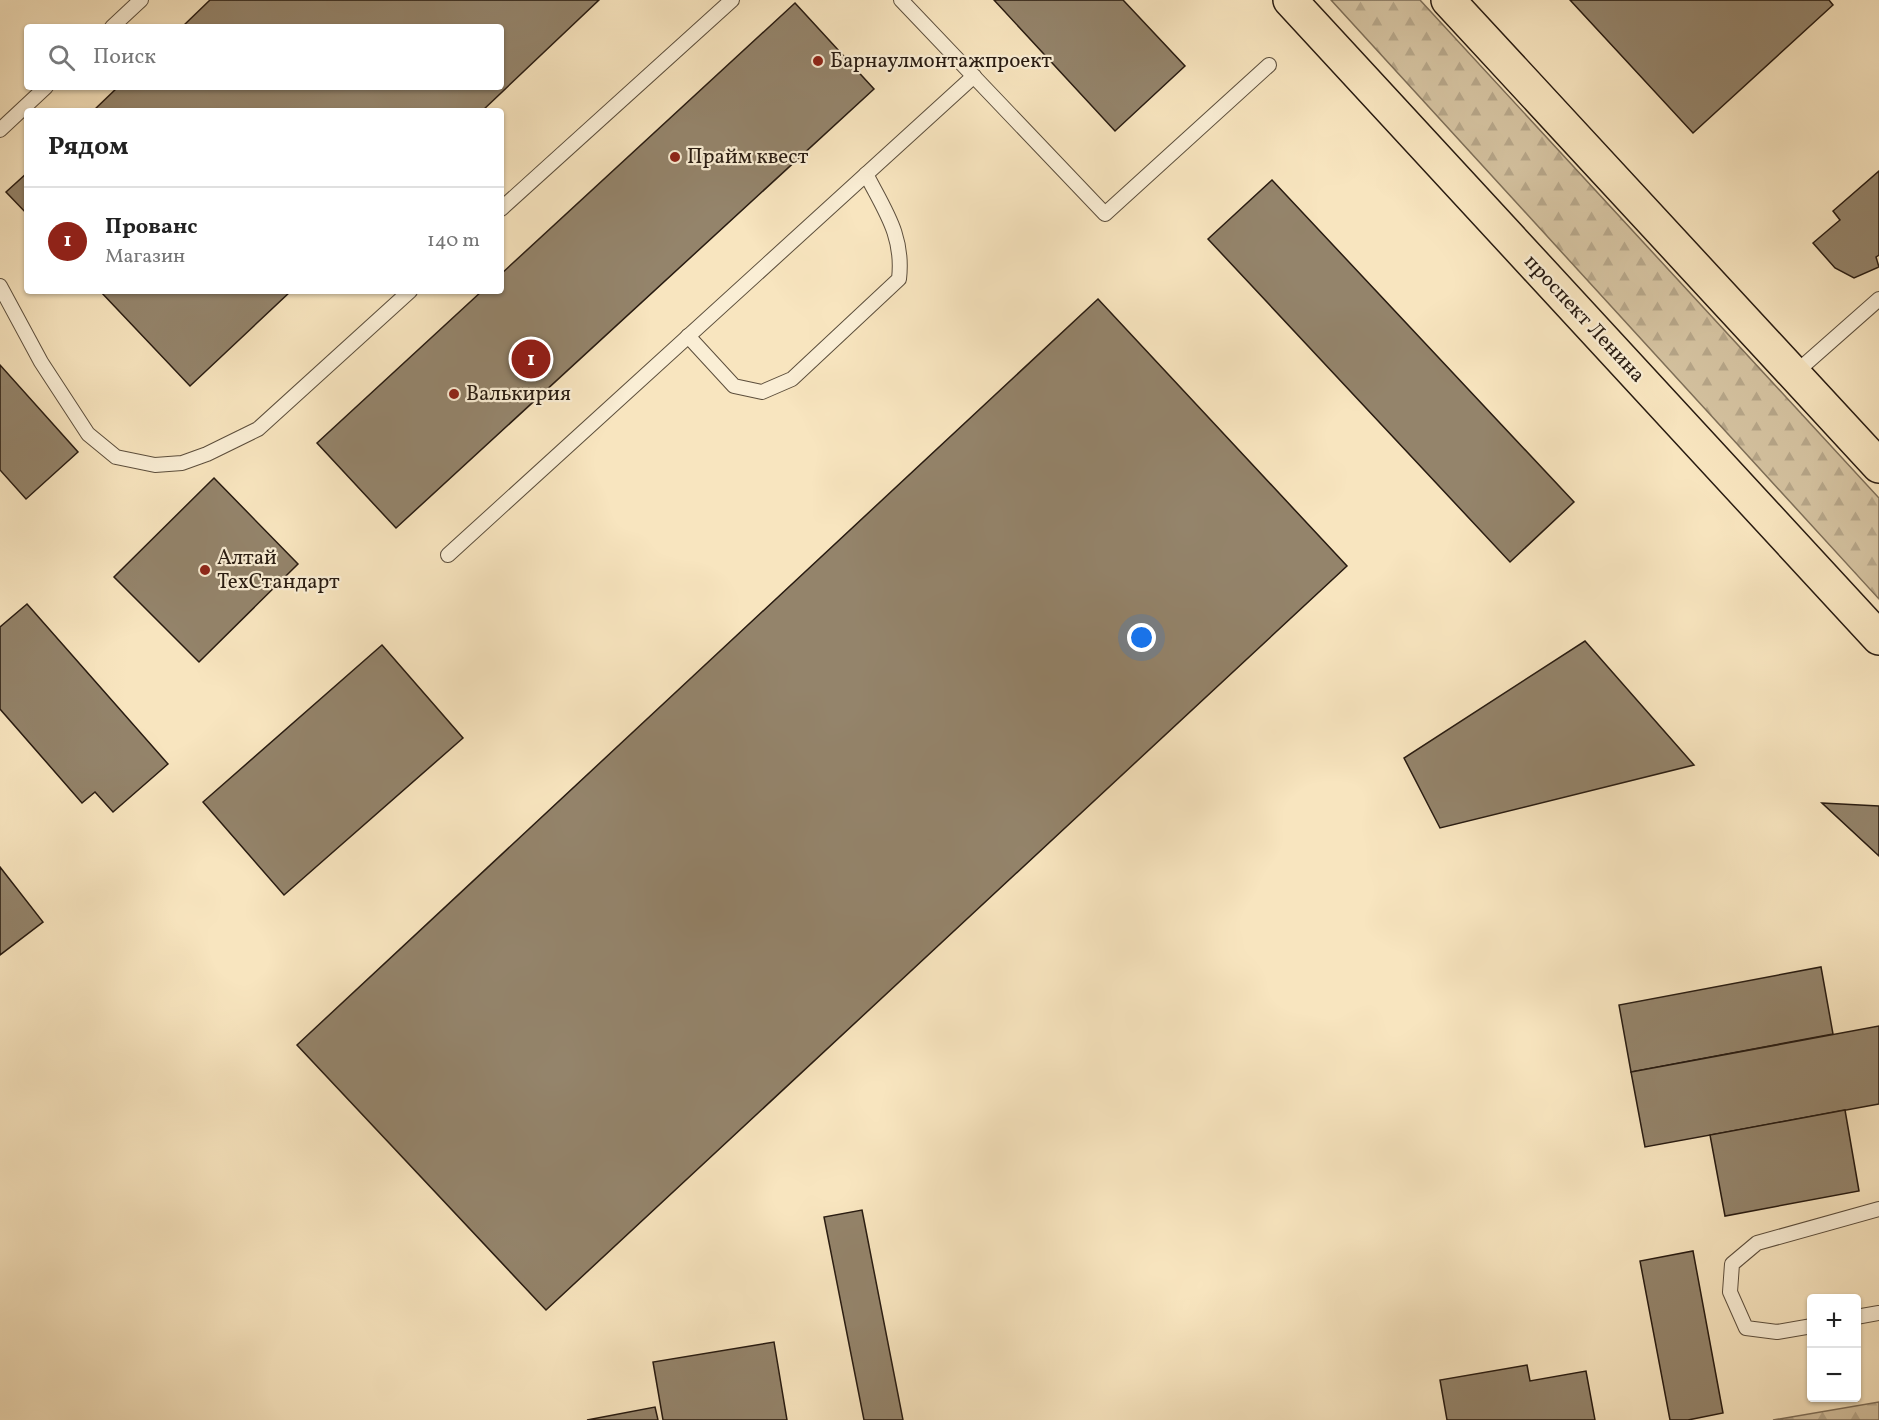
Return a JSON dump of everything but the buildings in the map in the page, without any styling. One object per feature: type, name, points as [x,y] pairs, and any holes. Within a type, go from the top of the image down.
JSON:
[{"type":"main road","name":"проспект Ленина","points":[[1290,0],[1879,638]]},
{"type":"main road","points":[[1448,0],[1879,466]]},
{"type":"lane","points":[[115,24],[141,0]]},
{"type":"lane","points":[[504,206],[732,0]]},
{"type":"lane","points":[[901,0],[1105,214],[1269,65]]},
{"type":"lane","points":[[448,555],[974,76]]},
{"type":"lane","points":[[0,130],[43,90]]},
{"type":"lane","points":[[688,336],[734,386],[762,392],[792,379],[899,279],[902,257],[897,234],[866,174]]},
{"type":"lane","points":[[0,286],[41,362],[88,434],[116,457],[155,465],[182,463],[258,429],[407,294]]},
{"type":"lane","points":[[1794,374],[1879,299]]},
{"type":"lane","points":[[1807,1327],[1777,1332],[1746,1328],[1730,1292],[1732,1264],[1757,1243],[1879,1209]]},
{"type":"lane","points":[[1861,1316],[1879,1313]]},
{"type":"green space","points":[[1331,0],[1420,0],[1879,498],[1879,599]]},
{"type":"green space","points":[[1879,1402],[1879,1420],[1773,1420]]},
{"type":"place","name":"Барнаулмонтажпроект","points":[[818,61]]},
{"type":"place","name":"Прайм квест","points":[[675,157]]},
{"type":"place","name":"Прованс","points":[[531,359]]},
{"type":"place","name":"Валькирия","points":[[454,394]]},
{"type":"place","name":"Алтай ТехСтандарт","points":[[205,570]]}]
